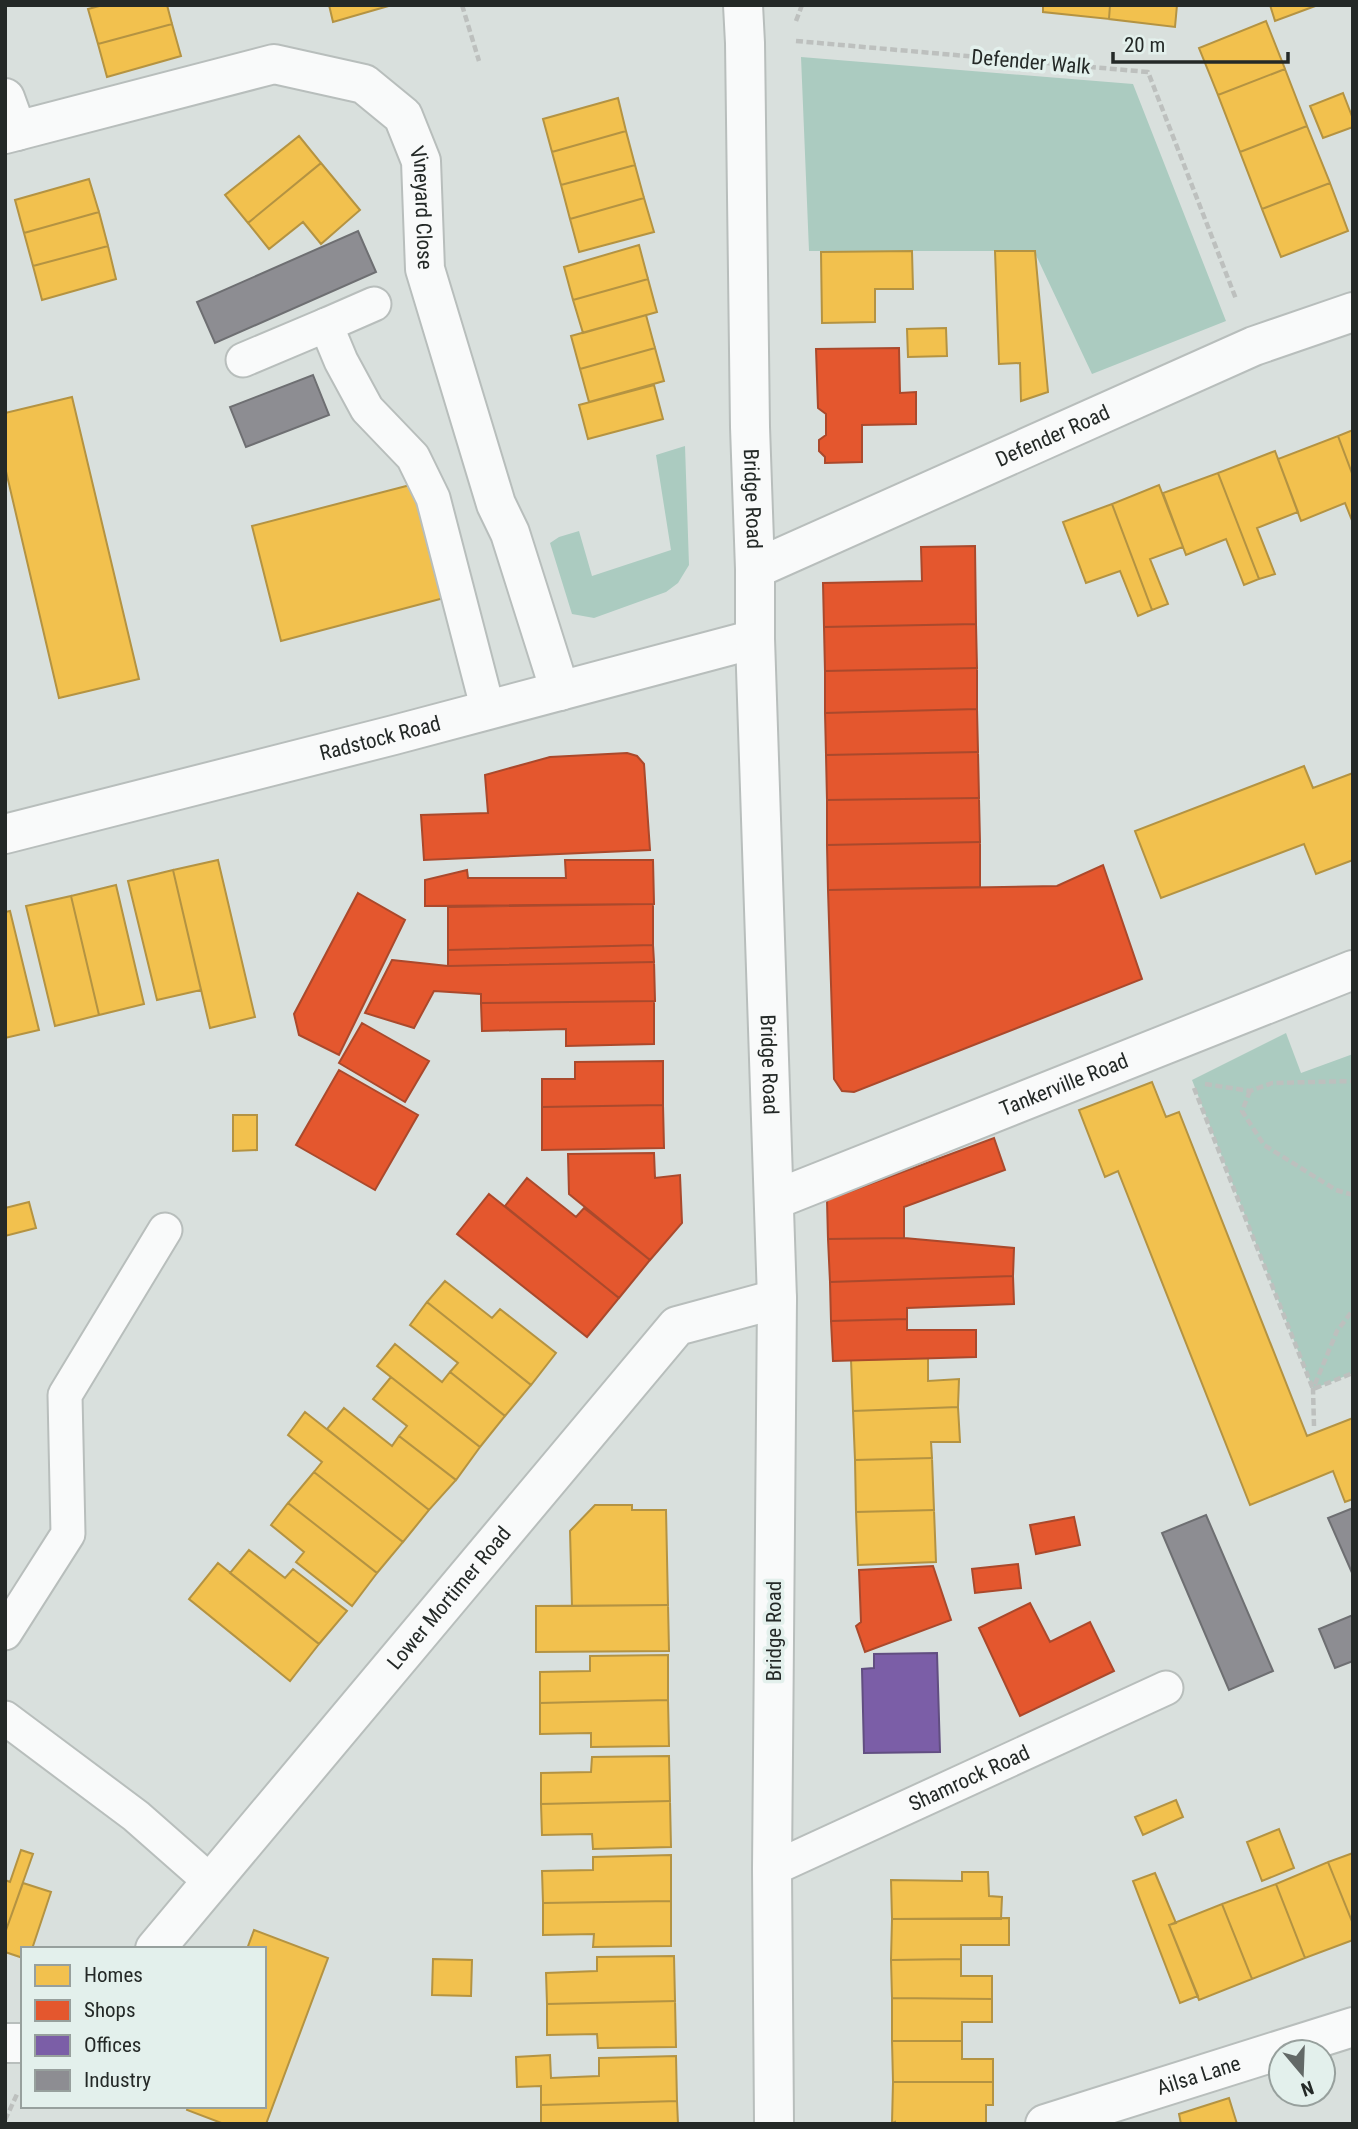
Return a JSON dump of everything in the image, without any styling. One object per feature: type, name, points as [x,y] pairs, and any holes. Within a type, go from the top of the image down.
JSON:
[{"type":"street","name":"Bridge Road","points":[[743,5],[755,639],[777,1299],[772,1869],[774,2124]]},
{"type":"street","name":"Vineyard Close","points":[[9,121],[274,64],[364,84],[403,116],[421,161],[425,269],[496,504],[510,533],[560,691]]},
{"type":"street","name":"Defender Road","points":[[755,569],[1254,345],[1353,312]]},
{"type":"street","name":"Radstock Road","points":[[6,830],[488,710],[755,639]]},
{"type":"street","name":"Tankerville Road","points":[[774,1200],[1353,970]]},
{"type":"street","name":"Lower Mortimer Road","points":[[157,1947],[677,1326],[777,1299]]},
{"type":"street","name":"Ailsa Lane","points":[[1045,2124],[1353,2027]]},
{"type":"lane","points":[[243,360],[374,304]]},
{"type":"lane","points":[[327,325],[341,361],[367,410],[413,457],[433,498],[488,710]]},
{"type":"lane","points":[[5,1633],[68,1534],[65,1395],[164,1230]]},
{"type":"lane","name":"Shamrock Road","points":[[772,1869],[1166,1688]]},
{"type":"lane","points":[[5,1718],[136,1816],[211,1882]]},
{"type":"path","points":[[463,5],[479,61]]},
{"type":"path","name":"Defender Walk","points":[[789,40],[1148,72],[1254,345]]},
{"type":"path","points":[[1175,1041],[1313,1389],[1314,1426]]},
{"type":"path","points":[[1192,1080],[1250,1091],[1272,1083],[1353,1081]]},
{"type":"path","points":[[1250,1091],[1242,1111],[1264,1145],[1336,1190],[1353,1195]]},
{"type":"path","points":[[1313,1389],[1336,1331],[1353,1310]]},
{"type":"path","points":[[1313,1389],[1353,1373]]},
{"type":"path","points":[[5,2120],[18,2091]]},
{"type":"green space","points":[[801,57],[1133,84],[1226,321],[1092,374],[1034,251],[809,251]]},
{"type":"green space","points":[[685,446],[689,565],[678,583],[666,592],[594,618],[572,614],[550,543],[559,537],[579,531],[592,576],[671,550],[656,455]]},
{"type":"green space","points":[[1286,1033],[1301,1073],[1353,1054],[1353,1373],[1313,1389],[1192,1080]]},
{"type":"building: Homes","points":[[103,5],[167,5],[172,24],[98,44],[88,9]]},
{"type":"building: Homes","points":[[329,5],[392,5],[333,22]]},
{"type":"building: Homes","points":[[1043,5],[1110,5],[1109,19],[1043,12]]},
{"type":"building: Homes","points":[[1110,5],[1177,5],[1175,27],[1109,19]]},
{"type":"building: Homes","points":[[1270,5],[1318,5],[1275,21]]},
{"type":"building: Homes","points":[[1266,21],[1285,69],[1218,95],[1199,48]]},
{"type":"building: Homes","points":[[172,24],[181,56],[107,77],[98,44]]},
{"type":"building: Homes","points":[[1285,69],[1307,126],[1240,152],[1218,95]]},
{"type":"building: Homes","points":[[1343,93],[1353,119],[1353,127],[1323,138],[1310,106]]},
{"type":"building: Homes","points":[[618,98],[626,131],[552,152],[543,119]]},
{"type":"building: Homes","points":[[1307,126],[1330,183],[1262,209],[1240,152]]},
{"type":"building: Homes","points":[[626,131],[635,165],[561,185],[552,152]]},
{"type":"building: Homes","points":[[299,136],[321,163],[248,223],[225,195]]},
{"type":"building: Homes","points":[[321,163],[360,210],[321,244],[303,222],[269,249],[248,223]]},
{"type":"building: Homes","points":[[635,165],[644,198],[570,219],[561,185]]},
{"type":"building: Homes","points":[[89,179],[99,212],[24,233],[15,200]]},
{"type":"building: Homes","points":[[1330,183],[1348,231],[1281,257],[1262,209]]},
{"type":"building: Homes","points":[[644,198],[654,232],[579,252],[570,219]]},
{"type":"building: Homes","points":[[99,212],[108,246],[33,266],[24,233]]},
{"type":"building: Homes","points":[[639,245],[648,279],[573,300],[564,267]]},
{"type":"building: Homes","points":[[108,246],[116,279],[42,300],[33,266]]},
{"type":"building: Homes","points":[[912,251],[913,289],[875,289],[875,322],[822,323],[821,252]]},
{"type":"building: Homes","points":[[995,251],[1035,251],[1048,392],[1021,401],[1020,363],[999,364]]},
{"type":"building: Homes","points":[[648,279],[657,312],[583,333],[573,300]]},
{"type":"building: Homes","points":[[646,315],[655,348],[580,369],[571,336]]},
{"type":"building: Homes","points":[[946,328],[947,356],[908,357],[907,329]]},
{"type":"building: Homes","points":[[655,348],[664,381],[589,402],[580,369]]},
{"type":"building: Homes","points":[[654,385],[663,419],[588,439],[579,405]]},
{"type":"building: Homes","points":[[72,397],[139,679],[59,698],[5,467],[5,413]]},
{"type":"building: Homes","points":[[1353,430],[1353,476],[1338,436]]},
{"type":"building: Homes","points":[[1338,436],[1353,476],[1353,523],[1345,503],[1301,521],[1278,459]]},
{"type":"building: Homes","points":[[1275,451],[1298,512],[1257,528],[1275,574],[1259,579],[1218,473]]},
{"type":"building: Homes","points":[[1218,473],[1259,579],[1244,585],[1226,539],[1186,555],[1163,493]]},
{"type":"building: Homes","points":[[414,484],[444,598],[281,641],[252,526]]},
{"type":"building: Homes","points":[[1159,485],[1183,547],[1150,559],[1168,604],[1152,610],[1112,504]]},
{"type":"building: Homes","points":[[1112,504],[1152,610],[1138,616],[1120,571],[1086,583],[1063,522]]},
{"type":"building: Homes","points":[[1304,766],[1313,788],[1353,773],[1353,860],[1316,874],[1304,844],[1161,898],[1135,831]]},
{"type":"building: Homes","points":[[218,860],[255,1017],[210,1028],[173,870]]},
{"type":"building: Homes","points":[[173,870],[201,990],[157,1000],[128,881]]},
{"type":"building: Homes","points":[[116,885],[144,1004],[99,1015],[71,896]]},
{"type":"building: Homes","points":[[71,896],[99,1015],[55,1026],[26,906]]},
{"type":"building: Homes","points":[[10,911],[39,1030],[5,1038],[5,912]]},
{"type":"building: Homes","points":[[1152,1082],[1166,1117],[1179,1112],[1307,1436],[1353,1418],[1353,1499],[1345,1502],[1333,1471],[1250,1505],[1118,1171],[1105,1177],[1079,1110]]},
{"type":"building: Homes","points":[[233,1115],[257,1115],[257,1150],[233,1151]]},
{"type":"building: Homes","points":[[29,1202],[36,1228],[5,1236],[5,1208]]},
{"type":"building: Homes","points":[[445,1281],[492,1318],[500,1309],[556,1353],[531,1385],[427,1302]]},
{"type":"building: Homes","points":[[427,1302],[531,1385],[505,1416],[450,1372],[458,1363],[410,1325]]},
{"type":"building: Homes","points":[[395,1344],[442,1382],[450,1372],[505,1416],[480,1447],[377,1366]]},
{"type":"building: Homes","points":[[928,1358],[928,1381],[959,1379],[958,1407],[853,1411],[851,1360]]},
{"type":"building: Homes","points":[[391,1377],[480,1447],[456,1480],[399,1436],[407,1426],[373,1399]]},
{"type":"building: Homes","points":[[958,1407],[960,1442],[931,1442],[932,1458],[855,1460],[853,1411]]},
{"type":"building: Homes","points":[[344,1408],[392,1446],[399,1436],[456,1480],[429,1510],[327,1429]]},
{"type":"building: Homes","points":[[305,1412],[429,1510],[403,1542],[314,1472],[322,1462],[288,1435]]},
{"type":"building: Homes","points":[[932,1458],[934,1510],[856,1512],[855,1460]]},
{"type":"building: Homes","points":[[314,1472],[403,1542],[377,1573],[288,1503]]},
{"type":"building: Homes","points":[[288,1503],[377,1573],[352,1606],[296,1562],[304,1552],[271,1525]]},
{"type":"building: Homes","points":[[595,1505],[632,1505],[632,1510],[666,1510],[668,1605],[572,1606],[570,1531]]},
{"type":"building: Homes","points":[[934,1510],[936,1562],[858,1565],[856,1512]]},
{"type":"building: Homes","points":[[249,1550],[285,1578],[293,1569],[347,1611],[319,1644],[230,1573]]},
{"type":"building: Homes","points":[[218,1563],[319,1644],[290,1681],[189,1599]]},
{"type":"building: Homes","points":[[668,1605],[669,1651],[536,1652],[536,1606]]},
{"type":"building: Homes","points":[[668,1655],[668,1700],[540,1703],[540,1672],[590,1671],[590,1656]]},
{"type":"building: Homes","points":[[668,1700],[669,1746],[591,1747],[591,1733],[540,1734],[540,1703]]},
{"type":"building: Homes","points":[[669,1756],[670,1801],[541,1804],[541,1773],[591,1772],[592,1757]]},
{"type":"building: Homes","points":[[1176,1800],[1183,1817],[1143,1835],[1135,1817]]},
{"type":"building: Homes","points":[[670,1801],[671,1847],[593,1849],[592,1834],[542,1835],[541,1804]]},
{"type":"building: Homes","points":[[1279,1829],[1294,1868],[1262,1881],[1247,1842]]},
{"type":"building: Homes","points":[[21,1850],[33,1854],[5,1933],[5,1880],[10,1882]]},
{"type":"building: Homes","points":[[1353,1853],[1353,1924],[1328,1862]]},
{"type":"building: Homes","points":[[671,1855],[671,1901],[543,1903],[542,1871],[593,1870],[593,1857]]},
{"type":"building: Homes","points":[[1328,1862],[1353,1924],[1353,1940],[1305,1958],[1276,1884]]},
{"type":"building: Homes","points":[[962,1872],[988,1872],[989,1896],[1002,1897],[1001,1919],[892,1919],[891,1880],[962,1881]]},
{"type":"building: Homes","points":[[1155,1873],[1176,1923],[1169,1925],[1198,1996],[1180,2003],[1133,1881]]},
{"type":"building: Homes","points":[[23,1883],[51,1892],[33,1947],[21,1947],[21,1957],[5,1952],[5,1933]]},
{"type":"building: Homes","points":[[1276,1884],[1305,1958],[1252,1979],[1222,1904]]},
{"type":"building: Homes","points":[[671,1901],[671,1946],[593,1947],[594,1934],[543,1935],[543,1903]]},
{"type":"building: Homes","points":[[1222,1904],[1252,1979],[1199,2000],[1169,1925]]},
{"type":"building: Homes","points":[[1009,1918],[1009,1945],[961,1945],[961,1959],[891,1960],[892,1919]]},
{"type":"building: Homes","points":[[254,1930],[328,1958],[266,2124],[224,2124],[188,2108],[266,2108],[266,1947],[248,1947]]},
{"type":"building: Homes","points":[[674,1956],[675,2001],[547,2004],[546,1973],[597,1971],[597,1957]]},
{"type":"building: Homes","points":[[433,1959],[472,1960],[471,1996],[432,1995]]},
{"type":"building: Homes","points":[[961,1959],[961,1976],[992,1976],[992,1999],[892,1998],[891,1960]]},
{"type":"building: Homes","points":[[892,1998],[992,1999],[992,2022],[962,2022],[962,2041],[892,2041]]},
{"type":"building: Homes","points":[[675,2001],[676,2047],[598,2048],[597,2034],[547,2035],[547,2004]]},
{"type":"building: Homes","points":[[892,2041],[962,2041],[962,2059],[993,2059],[993,2082],[893,2082]]},
{"type":"building: Homes","points":[[550,2055],[551,2078],[599,2076],[599,2058],[676,2056],[677,2101],[541,2105],[541,2086],[517,2087],[516,2057]]},
{"type":"building: Homes","points":[[893,2082],[993,2082],[993,2105],[986,2105],[986,2124],[895,2124],[892,2123]]},
{"type":"building: Homes","points":[[1229,2098],[1237,2124],[1181,2124],[1179,2114]]},
{"type":"building: Homes","points":[[677,2101],[678,2124],[541,2124],[541,2105]]},
{"type":"building: Shops","points":[[899,348],[900,393],[916,392],[916,424],[862,425],[862,462],[825,463],[825,457],[819,451],[819,440],[826,435],[826,414],[818,408],[816,349]]},
{"type":"building: Shops","points":[[975,546],[976,624],[824,627],[823,583],[922,581],[921,547]]},
{"type":"building: Shops","points":[[976,624],[977,668],[825,671],[824,627]]},
{"type":"building: Shops","points":[[977,668],[977,709],[825,713],[825,671]]},
{"type":"building: Shops","points":[[977,709],[978,752],[826,755],[825,713]]},
{"type":"building: Shops","points":[[978,752],[979,798],[827,800],[826,755]]},
{"type":"building: Shops","points":[[627,753],[637,756],[644,764],[650,850],[424,860],[421,815],[488,813],[485,775],[550,757]]},
{"type":"building: Shops","points":[[979,798],[980,842],[827,845],[827,800]]},
{"type":"building: Shops","points":[[980,842],[980,887],[828,890],[827,845]]},
{"type":"building: Shops","points":[[565,860],[653,860],[654,904],[425,906],[425,880],[467,870],[468,878],[566,878]]},
{"type":"building: Shops","points":[[1103,865],[1142,979],[854,1092],[842,1091],[834,1079],[828,890],[1057,886]]},
{"type":"building: Shops","points":[[358,893],[405,920],[339,1055],[299,1035],[294,1014]]},
{"type":"building: Shops","points":[[653,904],[653,945],[448,950],[448,907]]},
{"type":"building: Shops","points":[[653,945],[654,962],[448,966],[448,950]]},
{"type":"building: Shops","points":[[392,960],[448,966],[654,962],[655,1001],[481,1003],[481,994],[434,991],[414,1028],[365,1013]]},
{"type":"building: Shops","points":[[654,1001],[654,1044],[566,1046],[566,1029],[482,1031],[481,1003]]},
{"type":"building: Shops","points":[[362,1023],[429,1061],[405,1102],[339,1063]]},
{"type":"building: Shops","points":[[663,1061],[663,1105],[542,1107],[542,1079],[575,1079],[575,1062]]},
{"type":"building: Shops","points":[[339,1070],[418,1115],[375,1190],[296,1145]]},
{"type":"building: Shops","points":[[663,1105],[664,1148],[542,1150],[542,1107]]},
{"type":"building: Shops","points":[[994,1138],[1005,1170],[904,1207],[904,1238],[828,1239],[827,1200]]},
{"type":"building: Shops","points":[[654,1153],[655,1178],[680,1175],[682,1223],[650,1260],[569,1194],[568,1154]]},
{"type":"building: Shops","points":[[527,1178],[576,1217],[584,1208],[650,1260],[619,1298],[505,1206]]},
{"type":"building: Shops","points":[[489,1194],[619,1298],[587,1337],[457,1234]]},
{"type":"building: Shops","points":[[904,1238],[1014,1248],[1013,1276],[830,1282],[828,1239]]},
{"type":"building: Shops","points":[[1013,1276],[1014,1304],[907,1308],[907,1319],[831,1321],[830,1282]]},
{"type":"building: Shops","points":[[907,1319],[907,1330],[976,1330],[976,1357],[833,1361],[831,1321]]},
{"type":"building: Shops","points":[[1074,1517],[1080,1545],[1036,1554],[1030,1525]]},
{"type":"building: Shops","points":[[1018,1564],[1021,1588],[975,1593],[972,1569]]},
{"type":"building: Shops","points":[[933,1566],[951,1620],[865,1652],[856,1626],[861,1622],[859,1570]]},
{"type":"building: Shops","points":[[1030,1603],[1050,1642],[1090,1622],[1114,1671],[1020,1716],[979,1628]]},
{"type":"building: Offices","points":[[937,1653],[940,1752],[864,1753],[862,1669],[874,1668],[874,1654]]},
{"type":"building: Industry","points":[[358,231],[376,272],[215,343],[197,302]]},
{"type":"building: Industry","points":[[313,375],[329,415],[246,447],[230,407]]},
{"type":"building: Industry","points":[[1353,1508],[1353,1575],[1328,1518]]},
{"type":"building: Industry","points":[[1206,1515],[1273,1671],[1229,1690],[1162,1533]]},
{"type":"building: Industry","points":[[1353,1615],[1353,1661],[1335,1668],[1319,1629]]}]
